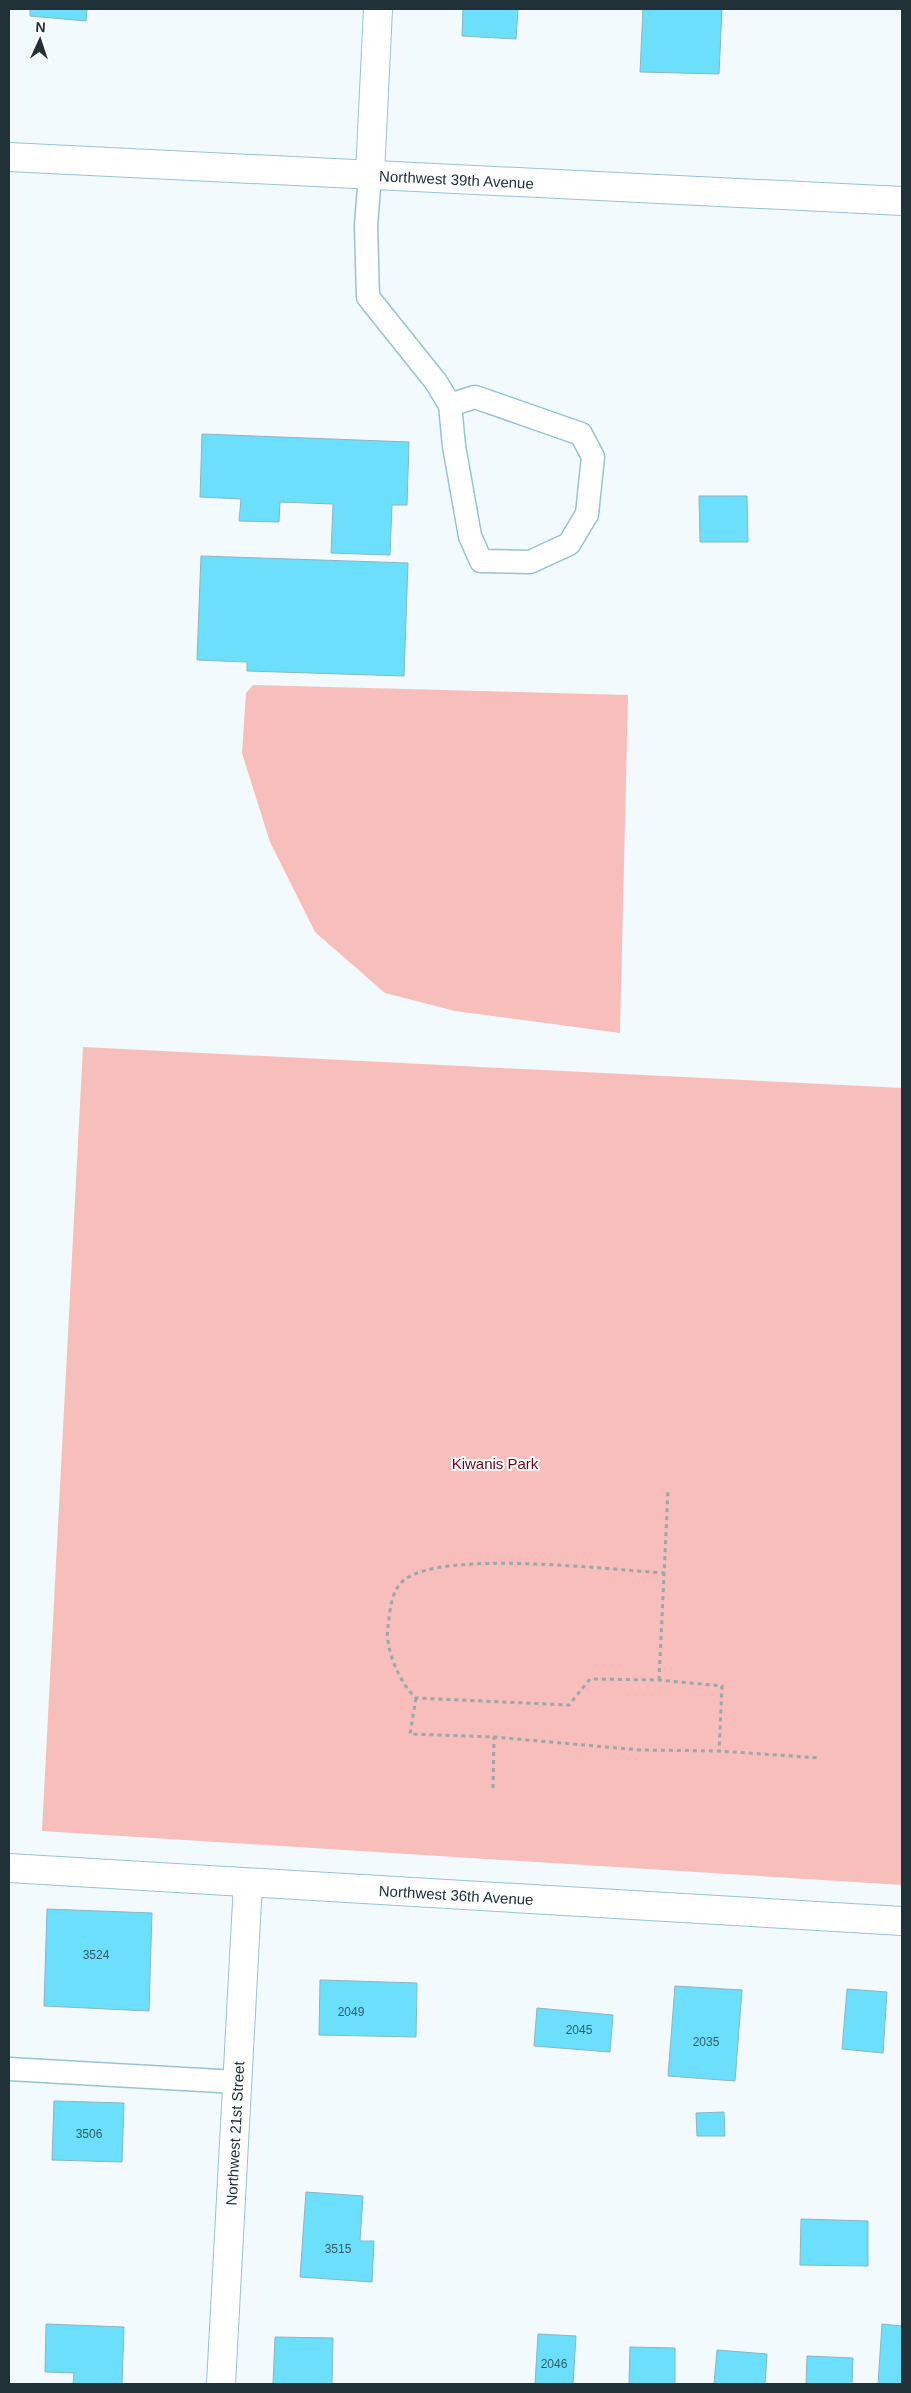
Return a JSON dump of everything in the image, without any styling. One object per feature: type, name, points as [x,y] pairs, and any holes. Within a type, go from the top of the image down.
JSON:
[{"type":"street","points":[[370,174],[378,9]]},
{"type":"street","name":"Northwest 39th Avenue","points":[[9,157],[902,200]]},
{"type":"street","name":"Northwest 36th Avenue","points":[[9,1868],[902,1921]]},
{"type":"street","name":"Northwest 21st Street","points":[[221,2384],[248,1883]]},
{"type":"lane","points":[[370,174],[366,226],[368,298],[436,382],[450,405],[454,446],[470,536],[481,561],[530,562],[570,544],[587,514],[592,457],[581,434],[475,397],[450,405]]},
{"type":"lane","points":[[9,2069],[237,2082]]},
{"type":"path","points":[[659,1680],[668,1490]]},
{"type":"path","points":[[665,1573],[469,1563],[429,1568],[404,1580],[392,1598],[387,1629],[393,1662],[408,1692],[416,1698],[569,1705],[590,1679],[659,1680],[722,1686],[719,1751]]},
{"type":"path","points":[[416,1698],[410,1734],[494,1737],[640,1750],[719,1751],[820,1758]]},
{"type":"path","points":[[493,1788],[494,1737]]},
{"type":"green space","points":[[253,685],[628,695],[620,1033],[455,1011],[385,993],[315,932],[270,842],[242,753],[246,693]]},
{"type":"green space","name":"Kiwanis Park","points":[[83,1047],[902,1088],[902,1885],[42,1831]]},
{"type":"building","points":[[30,9],[87,9],[86,21],[30,16]]},
{"type":"building","points":[[463,9],[518,9],[516,39],[462,36]]},
{"type":"building","points":[[643,9],[722,9],[719,74],[640,72]]},
{"type":"building","points":[[202,434],[409,442],[407,505],[392,505],[390,555],[331,553],[333,504],[280,502],[279,522],[239,521],[241,499],[200,497]]},
{"type":"building","points":[[699,496],[747,496],[748,542],[700,542]]},
{"type":"building","points":[[201,556],[408,563],[404,676],[247,671],[247,662],[197,660]]},
{"type":"building","points":[[47,1909],[152,1913],[149,2011],[44,2006]]},
{"type":"building","points":[[320,1980],[417,1983],[416,2037],[319,2035]]},
{"type":"building","points":[[675,1986],[742,1990],[735,2081],[668,2076]]},
{"type":"building","points":[[847,1989],[887,1992],[883,2053],[842,2049]]},
{"type":"building","points":[[537,2008],[613,2015],[610,2052],[534,2046]]},
{"type":"building","points":[[54,2101],[124,2103],[122,2162],[52,2160]]},
{"type":"building","points":[[724,2112],[725,2136],[697,2136],[696,2113]]},
{"type":"building","points":[[306,2192],[363,2196],[360,2241],[374,2241],[372,2282],[300,2277]]},
{"type":"building","points":[[801,2219],[868,2221],[868,2266],[800,2265]]},
{"type":"building","points":[[46,2324],[124,2327],[122,2384],[73,2384],[74,2373],[45,2372]]},
{"type":"building","points":[[882,2324],[902,2326],[902,2384],[878,2384]]},
{"type":"building","points":[[538,2334],[576,2336],[573,2384],[535,2384]]},
{"type":"building","points":[[275,2337],[333,2338],[332,2384],[273,2384]]},
{"type":"building","points":[[630,2347],[675,2348],[675,2384],[629,2384]]},
{"type":"building","points":[[717,2350],[767,2354],[765,2384],[714,2384]]},
{"type":"building","points":[[807,2356],[853,2358],[852,2384],[806,2384]]}]
